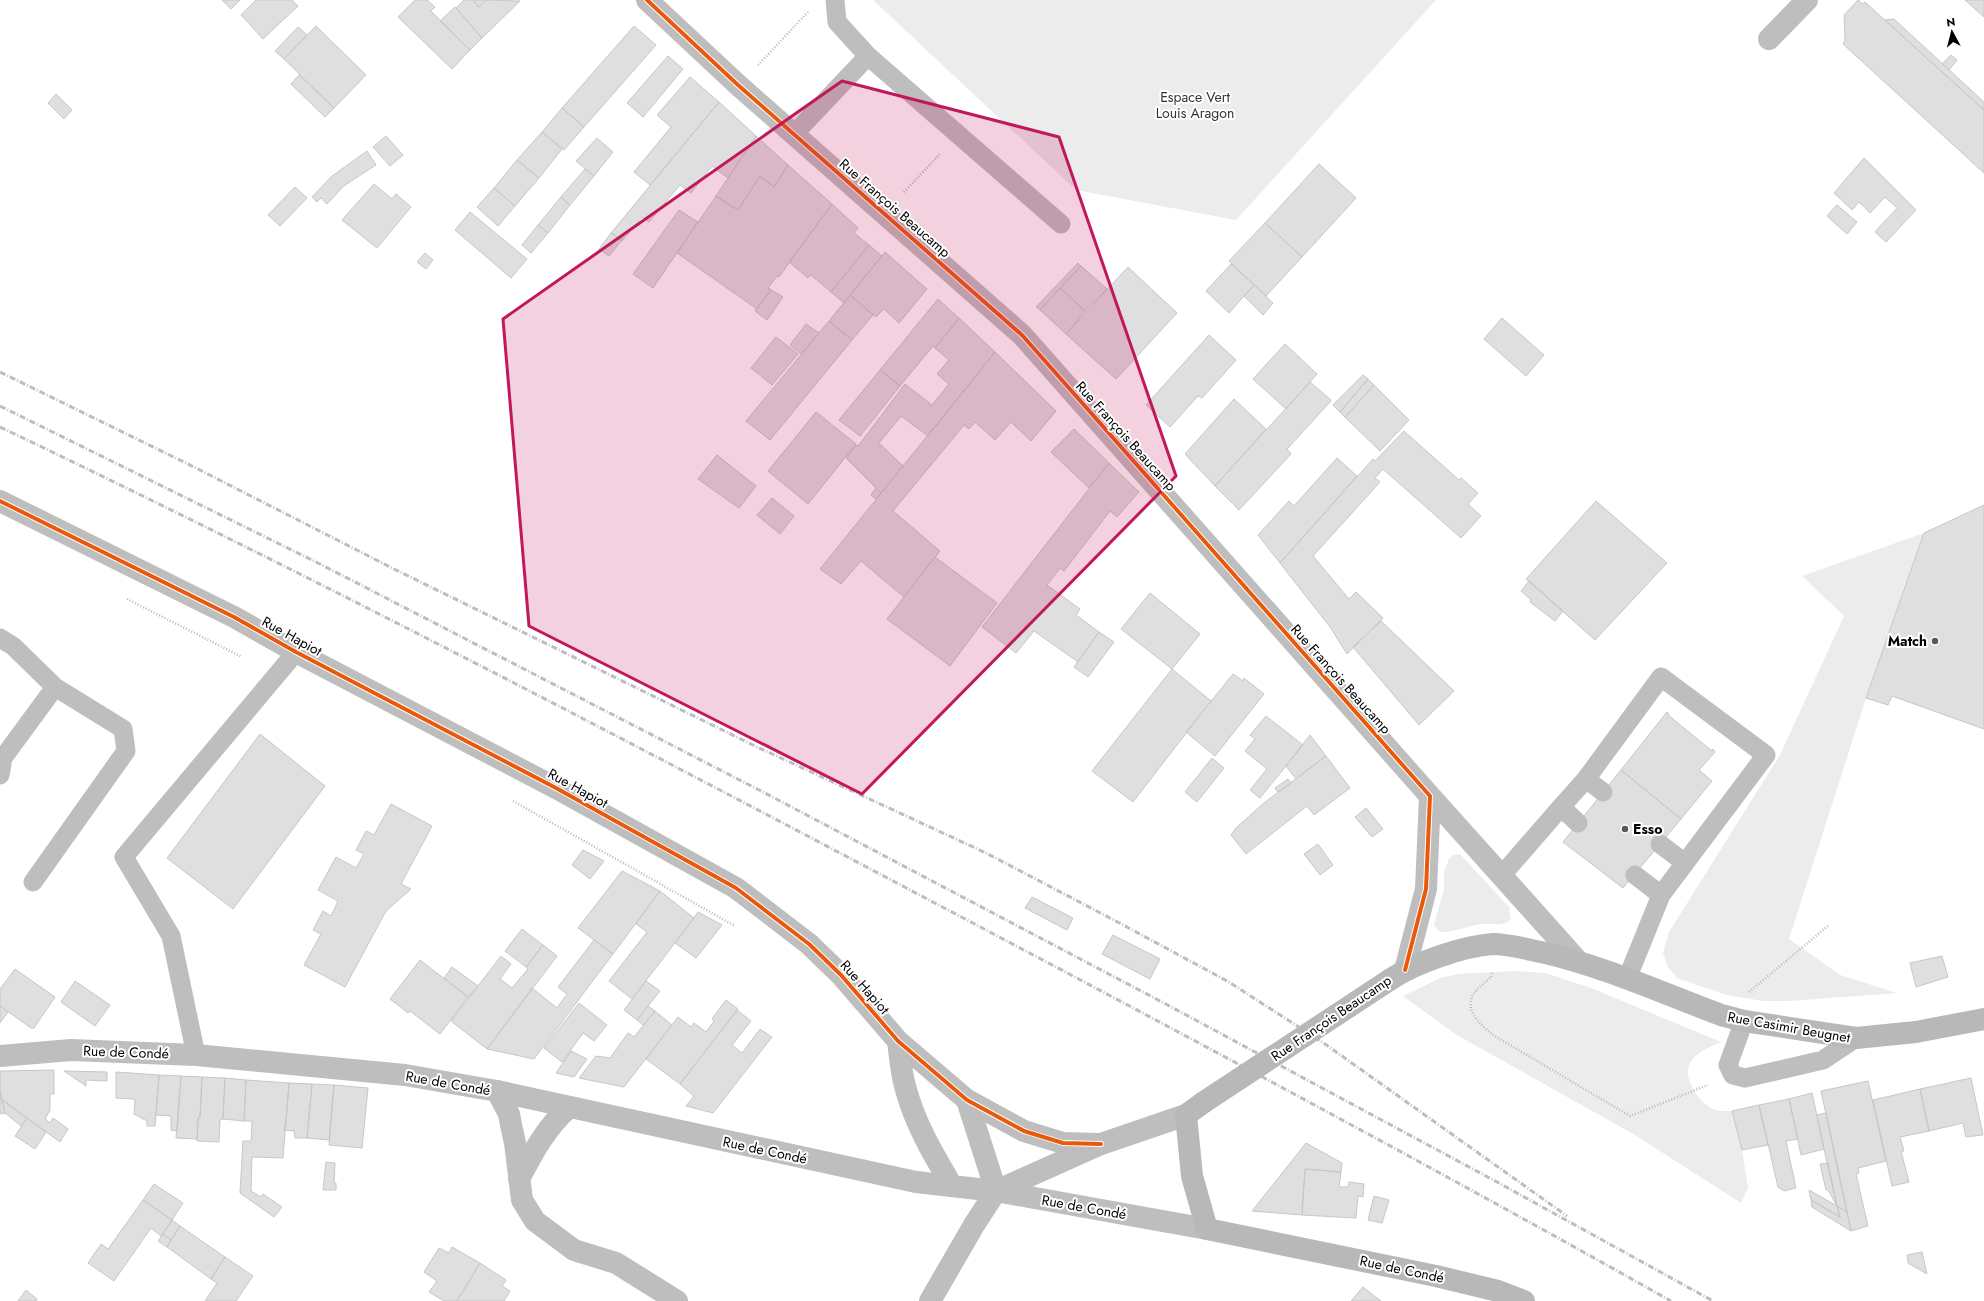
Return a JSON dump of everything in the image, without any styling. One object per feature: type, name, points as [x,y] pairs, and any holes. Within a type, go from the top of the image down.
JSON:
[{"type":"main road","name":"Rue Casimir Beugnet","points":[[1398,974],[1464,949],[1494,944],[1529,949],[1578,961],[1721,1015],[1744,1021],[1856,1038],[1916,1032],[1984,1019]]},
{"type":"main road","name":"Rue François Beaucamp","points":[[1186,1115],[1398,974]]},
{"type":"main road","points":[[1186,1115],[1192,1176],[1206,1229]]},
{"type":"main road","name":"Rue de Condé","points":[[1206,1229],[1436,1276],[1498,1291],[1524,1301]]},
{"type":"street","name":"Rue François Beaucamp","points":[[647,0],[738,85],[1022,335],[1578,961]]},
{"type":"street","points":[[1769,39],[1807,0]]},
{"type":"street","name":"Rue Hapiot","points":[[0,501],[234,617],[296,652],[556,788],[736,888],[803,940],[841,975],[898,1041],[967,1100],[1024,1132],[1063,1143],[1101,1144]]},
{"type":"street","name":"Rue François Beaucamp","points":[[1398,974],[1426,889],[1430,796]]},
{"type":"street","points":[[898,1041],[904,1085],[913,1113],[933,1155],[952,1186]]},
{"type":"street","name":"Rue de Condé","points":[[0,1056],[71,1050],[196,1055],[405,1075],[497,1091],[568,1108],[916,1182],[996,1191],[1206,1229]]},
{"type":"street","points":[[497,1091],[509,1114],[515,1143],[522,1200],[534,1221],[574,1250],[616,1263],[677,1301]]},
{"type":"street","points":[[930,1301],[974,1225],[996,1191],[967,1100]]},
{"type":"street","points":[[519,1179],[536,1146],[555,1120],[568,1108]]},
{"type":"street","name":"Rue François Beaucamp","points":[[996,1191],[1101,1144],[1186,1115]]},
{"type":"lane","points":[[835,0],[837,22],[868,56],[1061,224]]},
{"type":"lane","points":[[794,134],[868,56]]},
{"type":"lane","points":[[0,638],[13,646],[55,687],[124,729],[126,751],[33,882]]},
{"type":"lane","points":[[196,1055],[171,936],[124,857],[296,652]]},
{"type":"lane","points":[[1502,875],[1586,778],[1661,677],[1766,755],[1661,895],[1627,979]]},
{"type":"lane","points":[[0,775],[2,758],[55,687]]},
{"type":"lane","points":[[1586,778],[1603,792]]},
{"type":"lane","points":[[1561,807],[1578,823]]},
{"type":"lane","points":[[1660,844],[1685,863]]},
{"type":"lane","points":[[1635,874],[1661,895]]},
{"type":"lane","points":[[1744,1021],[1728,1065],[1733,1075],[1745,1078],[1823,1060],[1856,1038]]},
{"type":"path","points":[[738,85],[808,11]]},
{"type":"path","points":[[884,213],[959,135]]},
{"type":"path","points":[[121,596],[277,675]]},
{"type":"path","points":[[508,798],[742,930]]},
{"type":"path","points":[[1721,1015],[1829,926]]},
{"type":"path","points":[[1494,944],[1491,977],[1472,995],[1471,1007],[1477,1022],[1492,1035],[1630,1116],[1733,1075]]},
{"type":"highlighted area","points":[[842,81],[1059,137],[1176,476],[862,794],[529,626],[503,319]]},
{"type":"green space","name":"Espace Vert Louis Aragon","points":[[873,0],[1436,0],[1236,220],[1076,190]]},
{"type":"green space","points":[[1924,533],[1866,698],[1789,939],[1840,975],[1897,993],[1789,1001],[1763,1001],[1727,995],[1677,978],[1668,967],[1663,953],[1669,932],[1780,755],[1844,616],[1802,576]]},
{"type":"green space","points":[[1460,854],[1509,907],[1511,919],[1508,922],[1500,924],[1481,924],[1445,932],[1440,932],[1434,925],[1444,889],[1444,872],[1449,859],[1454,855]]},
{"type":"green space","points":[[1514,971],[1545,973],[1591,988],[1721,1042],[1699,1053],[1692,1059],[1688,1069],[1688,1075],[1697,1095],[1706,1105],[1716,1110],[1732,1111],[1742,1150],[1748,1188],[1741,1203],[1635,1135],[1455,1034],[1403,996],[1440,978],[1458,974]]},
{"type":"building","points":[[222,0],[240,0],[231,9]]},
{"type":"building","points":[[256,0],[292,0],[298,6],[263,39],[241,15]]},
{"type":"building","points":[[415,0],[427,0],[435,7],[431,11],[470,50],[452,69],[398,17]]},
{"type":"building","points":[[464,0],[473,0],[479,7],[486,0],[520,1],[482,38],[456,8]]},
{"type":"building","points":[[473,0],[486,0],[479,7]]},
{"type":"building","points":[[1858,0],[1863,4],[1865,2],[1984,110],[1984,173],[1843,44],[1845,40],[1844,15]]},
{"type":"building","points":[[1965,0],[1984,0],[1984,17]]},
{"type":"building","points":[[455,7],[482,38],[470,50],[440,21]]},
{"type":"building","points":[[1894,19],[1984,102],[1984,110],[1885,20]]},
{"type":"building","points":[[316,26],[366,75],[334,108],[284,59]]},
{"type":"building","points":[[634,26],[656,45],[584,127],[562,108]]},
{"type":"building","points":[[298,27],[307,35],[284,59],[275,51]]},
{"type":"building","points":[[1951,55],[1957,60],[1949,70],[1942,64]]},
{"type":"building","points":[[668,56],[683,69],[643,117],[627,103]]},
{"type":"building","points":[[299,75],[334,108],[325,117],[291,84]]},
{"type":"building","points":[[690,77],[719,102],[650,185],[634,172],[671,127],[657,115]]},
{"type":"building","points":[[56,94],[72,110],[64,119],[48,103]]},
{"type":"building","points":[[719,102],[756,136],[728,178],[712,166],[691,193],[680,185],[649,222],[642,217],[622,241],[611,233]]},
{"type":"building","points":[[562,108],[584,127],[564,150],[542,132]]},
{"type":"building","points":[[542,132],[562,149],[539,178],[517,160]]},
{"type":"building","points":[[386,136],[403,155],[390,166],[373,147]]},
{"type":"building","points":[[756,136],[788,165],[774,187],[760,176],[738,210],[716,196]]},
{"type":"building","points":[[597,138],[613,152],[594,176],[576,161]]},
{"type":"building","points":[[367,151],[376,165],[342,187],[327,204],[321,198],[317,202],[312,197],[332,176]]},
{"type":"building","points":[[1864,158],[1916,210],[1886,242],[1875,232],[1897,208],[1885,197],[1870,213],[1859,202],[1852,210],[1834,193]]},
{"type":"building","points":[[517,160],[539,178],[515,206],[494,188]]},
{"type":"building","points":[[1319,164],[1356,198],[1302,257],[1265,223]]},
{"type":"building","points":[[788,165],[832,204],[779,277],[777,276],[768,288],[771,290],[757,309],[677,253],[716,196],[738,210],[760,176],[774,187]]},
{"type":"building","points":[[585,169],[594,176],[570,205],[561,197]]},
{"type":"building","points":[[374,184],[392,199],[396,194],[411,207],[377,248],[342,220]]},
{"type":"building","points":[[295,187],[307,198],[280,226],[268,215]]},
{"type":"building","points":[[494,188],[515,206],[498,226],[477,207]]},
{"type":"building","points":[[561,197],[570,205],[548,233],[538,225]]},
{"type":"building","points":[[832,204],[858,228],[854,233],[869,245],[831,292],[811,275],[808,278],[789,262]]},
{"type":"building","points":[[1837,205],[1857,222],[1847,234],[1827,216]]},
{"type":"building","points":[[679,210],[698,222],[653,288],[633,274]]},
{"type":"building","points":[[470,212],[527,259],[511,278],[455,230]]},
{"type":"building","points":[[1265,223],[1302,257],[1266,296],[1229,261]]},
{"type":"building","points":[[538,225],[548,233],[531,253],[522,245]]},
{"type":"building","points":[[611,233],[622,240],[609,256],[599,249]]},
{"type":"building","points":[[869,245],[882,256],[844,303],[831,292]]},
{"type":"building","points":[[885,252],[927,289],[899,323],[884,309],[876,317],[850,295]]},
{"type":"building","points":[[425,253],[433,260],[426,269],[417,262]]},
{"type":"building","points":[[1078,263],[1081,266],[1040,310],[1036,307]]},
{"type":"building","points":[[1231,264],[1254,285],[1229,313],[1206,291]]},
{"type":"building","points":[[1081,266],[1107,289],[1085,311],[1060,288]]},
{"type":"building","points":[[1128,267],[1177,313],[1116,379],[1066,334]]},
{"type":"building","points":[[1254,285],[1273,303],[1263,315],[1244,296]]},
{"type":"building","points":[[768,288],[783,297],[767,320],[755,311],[771,290]]},
{"type":"building","points":[[1060,288],[1085,311],[1066,334],[1040,310]]},
{"type":"building","points":[[850,295],[873,315],[852,340],[829,321]]},
{"type":"building","points":[[938,299],[959,318],[935,348],[933,346],[900,386],[880,370]]},
{"type":"building","points":[[959,318],[995,352],[928,436],[901,416],[879,443],[903,466],[881,493],[846,458],[855,446],[859,445],[905,384],[932,405],[949,384],[937,374],[949,360],[935,348]]},
{"type":"building","points":[[1502,318],[1544,355],[1526,376],[1484,339]]},
{"type":"building","points":[[829,321],[852,340],[770,440],[746,421]]},
{"type":"building","points":[[806,324],[819,333],[801,354],[790,345]]},
{"type":"building","points":[[1209,335],[1236,360],[1202,398],[1198,396],[1170,427],[1146,405]]},
{"type":"building","points":[[776,337],[798,354],[772,385],[751,368]]},
{"type":"building","points":[[1285,344],[1317,374],[1286,409],[1253,379]]},
{"type":"building","points":[[995,352],[1056,411],[1031,441],[1011,422],[995,440],[975,422],[969,429],[964,425],[893,511],[940,551],[904,597],[861,561],[841,584],[820,569]]},
{"type":"building","points":[[880,370],[900,386],[860,436],[839,420]]},
{"type":"building","points":[[1363,375],[1368,379],[1340,412],[1333,405]]},
{"type":"building","points":[[1368,379],[1374,385],[1345,417],[1340,412]]},
{"type":"building","points":[[1310,382],[1331,400],[1330,402],[1287,449],[1291,454],[1239,510],[1215,486]]},
{"type":"building","points":[[1374,385],[1409,420],[1380,451],[1345,417]]},
{"type":"building","points":[[1234,399],[1266,429],[1215,486],[1185,454]]},
{"type":"building","points":[[816,412],[856,444],[808,504],[768,471]]},
{"type":"building","points":[[1074,429],[1109,463],[1089,488],[1051,452]]},
{"type":"building","points":[[1404,431],[1459,480],[1461,478],[1478,493],[1468,504],[1481,516],[1461,538],[1383,469],[1375,478],[1380,482],[1313,556],[1349,599],[1356,592],[1383,618],[1347,654],[1330,627],[1280,563],[1373,459],[1375,461]]},
{"type":"building","points":[[717,455],[756,486],[739,508],[698,479]]},
{"type":"building","points":[[1337,458],[1357,476],[1280,563],[1258,535],[1289,501],[1294,506]]},
{"type":"building","points":[[1109,463],[1139,492],[1117,517],[1110,511],[1064,571],[1060,568],[1047,585],[1080,609],[1076,615],[1099,632],[1078,662],[1034,631],[1016,653],[982,627]]},
{"type":"building","points":[[876,488],[881,493],[876,499],[871,495]]},
{"type":"building","points":[[772,498],[794,516],[780,534],[757,515]]},
{"type":"building","points":[[1596,501],[1667,563],[1595,640],[1526,579]]},
{"type":"building","name":"Match","points":[[1984,505],[1984,729],[1892,696],[1888,705],[1866,698],[1924,533]]},
{"type":"building","points":[[935,557],[997,603],[950,666],[887,619]]},
{"type":"building","points":[[1529,581],[1563,611],[1555,621],[1530,602],[1531,600],[1521,591]]},
{"type":"building","points":[[1150,593],[1200,634],[1172,669],[1121,629]]},
{"type":"building","points":[[1381,621],[1454,691],[1419,725],[1353,647]]},
{"type":"building","points":[[1099,632],[1114,642],[1088,677],[1074,667]]},
{"type":"building","points":[[1172,669],[1211,701],[1133,802],[1092,771]]},
{"type":"building","points":[[1233,674],[1243,681],[1244,678],[1264,694],[1215,756],[1186,732]]},
{"type":"building","points":[[1667,712],[1669,714],[1668,715],[1715,752],[1699,770],[1712,781],[1681,819],[1621,770]]},
{"type":"building","points":[[1266,716],[1303,745],[1260,798],[1250,790],[1267,769],[1245,751],[1255,739],[1250,735]]},
{"type":"building","points":[[260,734],[325,786],[233,909],[167,858]]},
{"type":"building","points":[[1310,735],[1326,756],[1296,779],[1286,766]]},
{"type":"building","points":[[1326,756],[1350,788],[1314,815],[1307,806],[1246,854],[1231,835],[1236,828],[1264,803]]},
{"type":"building","points":[[1212,758],[1224,768],[1197,802],[1185,792]]},
{"type":"building","points":[[1621,770],[1681,819],[1623,888],[1563,842]]},
{"type":"building","points":[[1288,779],[1291,783],[1278,792],[1275,788]]},
{"type":"building","points":[[391,804],[432,826],[401,884],[411,889],[386,911],[345,987],[304,965],[321,934],[313,930],[323,911],[331,916],[338,901],[318,890],[336,857],[356,868],[364,854],[356,850],[366,831],[374,835]]},
{"type":"building","points":[[1366,808],[1383,829],[1372,837],[1355,817]]},
{"type":"building","points":[[1318,844],[1333,865],[1320,875],[1304,854]]},
{"type":"building","points":[[583,850],[604,861],[590,879],[572,865]]},
{"type":"building","points":[[622,871],[660,891],[613,954],[578,928]]},
{"type":"building","points":[[660,891],[694,918],[632,999],[609,981],[647,932],[636,924]]},
{"type":"building","points":[[1032,897],[1073,918],[1067,930],[1025,908]]},
{"type":"building","points":[[698,912],[722,925],[696,958],[675,943]]},
{"type":"building","points":[[522,929],[543,945],[526,967],[505,951]]},
{"type":"building","points":[[1113,935],[1160,959],[1150,979],[1102,954]]},
{"type":"building","points":[[594,940],[613,954],[534,1059],[487,1049],[532,988],[557,1008],[567,994],[558,987]]},
{"type":"building","points":[[543,945],[557,956],[487,1049],[451,1021],[501,956],[511,964],[500,979],[512,988],[528,969],[526,967]]},
{"type":"building","points":[[1942,956],[1948,977],[1916,987],[1910,963]]},
{"type":"building","points":[[420,960],[468,997],[440,1034],[410,1011],[408,1013],[390,999]]},
{"type":"building","points":[[452,967],[478,986],[468,997],[444,978]]},
{"type":"building","points":[[15,969],[55,997],[34,1028],[31,1028],[0,1006],[0,989]]},
{"type":"building","points":[[75,981],[110,1005],[95,1026],[61,1002]]},
{"type":"building","points":[[646,981],[660,991],[637,1020],[624,1010]]},
{"type":"building","points":[[726,1000],[738,1009],[680,1084],[646,1059],[678,1017],[691,1027],[694,1023],[706,1032],[714,1021],[712,1019]]},
{"type":"building","points":[[579,1003],[607,1025],[594,1041],[583,1033],[562,1062],[544,1048]]},
{"type":"building","points":[[0,1006],[8,1012],[0,1023]]},
{"type":"building","points":[[648,1006],[655,1011],[643,1025],[637,1020]]},
{"type":"building","points":[[737,1010],[751,1021],[732,1045],[742,1053],[760,1029],[772,1037],[713,1113],[686,1106],[694,1096],[680,1084]]},
{"type":"building","points":[[655,1011],[672,1025],[624,1087],[579,1078],[596,1056],[610,1058],[628,1033],[634,1037]]},
{"type":"building","points":[[571,1051],[587,1059],[574,1077],[556,1073]]},
{"type":"building","points":[[54,1070],[54,1094],[50,1094],[50,1110],[45,1119],[50,1123],[53,1118],[68,1129],[60,1142],[2,1100],[0,1091],[0,1071]]},
{"type":"building","points":[[64,1071],[107,1072],[107,1081],[86,1080],[86,1086]]},
{"type":"building","points":[[116,1072],[159,1075],[155,1126],[147,1126],[147,1121],[134,1114],[135,1099],[116,1098]]},
{"type":"building","points":[[159,1075],[181,1076],[177,1131],[171,1130],[171,1116],[156,1115]]},
{"type":"building","points":[[181,1076],[202,1077],[200,1118],[198,1118],[197,1139],[176,1138]]},
{"type":"building","points":[[202,1077],[225,1078],[223,1119],[220,1120],[219,1142],[197,1141]]},
{"type":"building","points":[[225,1078],[246,1080],[244,1121],[223,1119]]},
{"type":"building","points":[[1971,1078],[1983,1135],[1966,1137],[1963,1123],[1929,1131],[1920,1089]]},
{"type":"building","points":[[246,1080],[289,1083],[283,1158],[252,1157],[251,1191],[261,1197],[263,1194],[282,1207],[274,1217],[240,1193],[243,1141],[251,1141],[252,1121],[244,1121]]},
{"type":"building","points":[[1868,1081],[1886,1161],[1858,1168],[1859,1173],[1856,1174],[1868,1226],[1851,1231],[1821,1091]]},
{"type":"building","points":[[289,1083],[312,1084],[307,1138],[295,1138],[294,1131],[284,1130],[286,1123]]},
{"type":"building","points":[[312,1084],[334,1085],[329,1140],[307,1138]]},
{"type":"building","points":[[334,1085],[368,1088],[362,1148],[329,1145]]},
{"type":"building","points":[[1920,1089],[1929,1131],[1900,1137],[1904,1151],[1901,1151],[1909,1182],[1892,1186],[1873,1100]]},
{"type":"building","points":[[0,1091],[5,1113],[0,1114]]},
{"type":"building","points":[[1812,1093],[1824,1149],[1801,1155],[1789,1099]]},
{"type":"building","points":[[1789,1099],[1798,1139],[1786,1141],[1796,1188],[1784,1191],[1778,1187],[1759,1105]]},
{"type":"building","points":[[2,1100],[27,1118],[21,1126],[5,1113]]},
{"type":"building","points":[[1759,1105],[1768,1145],[1742,1150],[1732,1111]]},
{"type":"building","points":[[1826,1113],[1847,1212],[1837,1206],[1824,1149],[1817,1115]]},
{"type":"building","points":[[27,1118],[46,1132],[35,1149],[15,1136]]},
{"type":"building","points":[[1306,1143],[1342,1163],[1341,1172],[1305,1169],[1302,1215],[1252,1211]]},
{"type":"building","points":[[326,1162],[335,1163],[334,1183],[336,1183],[336,1190],[323,1190]]},
{"type":"building","points":[[1828,1163],[1837,1206],[1828,1190],[1826,1190],[1820,1164]]},
{"type":"building","points":[[1305,1169],[1341,1172],[1339,1187],[1348,1187],[1349,1182],[1364,1184],[1363,1197],[1358,1196],[1356,1218],[1302,1215]]},
{"type":"building","points":[[154,1184],[183,1203],[172,1220],[143,1200]]},
{"type":"building","points":[[1809,1190],[1837,1206],[1840,1217],[1811,1200]]},
{"type":"building","points":[[1374,1196],[1389,1200],[1382,1223],[1368,1220]]},
{"type":"building","points":[[143,1200],[172,1220],[161,1236],[151,1228],[114,1281],[88,1263],[101,1244],[108,1249]]},
{"type":"building","points":[[1811,1200],[1840,1217],[1837,1206],[1847,1212],[1851,1231],[1812,1207]]},
{"type":"building","points":[[172,1220],[180,1226],[171,1240],[163,1234]]},
{"type":"building","points":[[180,1226],[225,1257],[211,1279],[167,1247]]},
{"type":"building","points":[[163,1234],[171,1240],[167,1247],[158,1241]]},
{"type":"building","points":[[452,1247],[480,1263],[457,1301],[444,1301],[429,1292],[437,1281],[424,1272],[439,1248],[449,1253]]},
{"type":"building","points":[[1922,1252],[1927,1274],[1908,1263],[1907,1255]]},
{"type":"building","points":[[225,1257],[253,1276],[236,1301],[205,1301],[217,1283],[211,1279]]},
{"type":"building","points":[[480,1263],[506,1280],[502,1286],[510,1291],[504,1301],[457,1301]]},
{"type":"building","points":[[1363,1287],[1381,1301],[1351,1301]]},
{"type":"building","points":[[26,1290],[37,1299],[36,1301],[18,1301]]},
{"type":"railway","points":[[0,372],[194,467],[394,569],[755,746],[986,853],[1229,982],[1325,1044],[1567,1216]]},
{"type":"railway","points":[[0,406],[318,563],[763,792],[1162,1002],[1497,1182],[1713,1301]]},
{"type":"railway","points":[[0,427],[113,481],[338,593],[673,765],[1284,1089],[1671,1301]]},
{"type":"cycle path","points":[[647,0],[738,85],[1022,335],[1430,796],[1426,889],[1405,970]]},
{"type":"cycle path","points":[[0,501],[234,617],[296,652],[556,788],[736,888],[809,944],[841,975],[898,1041],[967,1100],[1024,1131],[1063,1143],[1101,1144]]},
{"type":"place","name":"Match","points":[[1935,641]]},
{"type":"place","name":"Esso","points":[[1625,829]]}]
